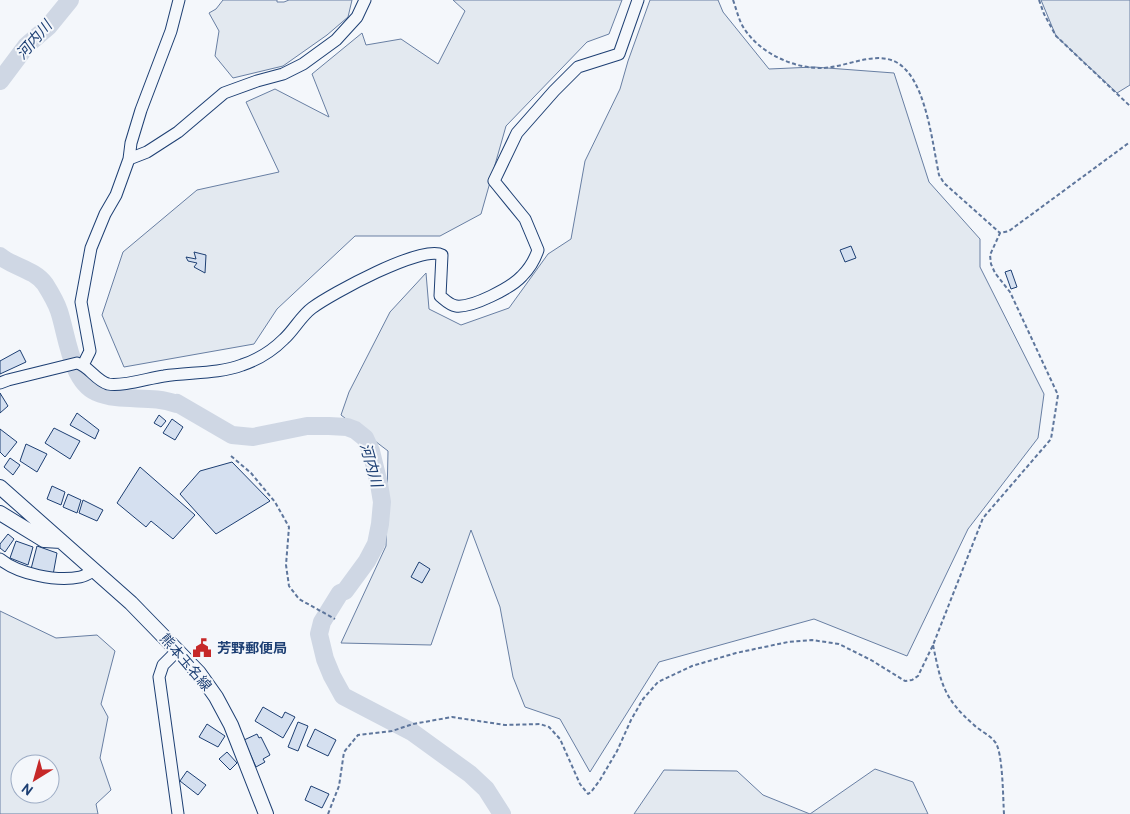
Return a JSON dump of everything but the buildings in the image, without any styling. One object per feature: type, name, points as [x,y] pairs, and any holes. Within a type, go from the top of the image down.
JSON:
[{"type":"main road","name":"熊本玉名線","points":[[0,487],[131,603],[198,673],[231,726],[266,814]]},
{"type":"main road","name":"熊本玉名線","points":[[0,513],[44,540],[61,541]]},
{"type":"street","points":[[83,365],[90,351],[82,302],[91,248],[105,214],[116,195],[129,159],[131,144],[141,110],[171,31],[179,0]]},
{"type":"street","points":[[129,159],[147,152],[178,132],[224,93],[256,81],[284,74],[303,64],[336,40],[357,17],[365,0]]},
{"type":"street","points":[[0,383],[77,363],[83,365],[108,384],[127,383],[162,376],[215,371],[242,366],[268,352],[284,340],[309,310],[333,293],[394,264],[430,253],[437,252],[442,255],[440,296],[450,304],[458,306],[475,304],[489,297],[521,277],[534,260],[538,250],[525,219],[494,180],[517,133],[578,67],[619,54],[638,0]]},
{"type":"street","points":[[0,559],[8,565],[48,578],[80,577],[95,570]]},
{"type":"street","points":[[178,650],[163,665],[159,677],[178,814]]},
{"type":"path","points":[[733,0],[743,26],[753,40],[779,59],[799,66],[823,68],[875,58],[893,60],[906,70],[918,89],[925,109],[939,175],[944,183],[1000,233]]},
{"type":"path","points":[[1039,0],[1056,36],[1130,106]]},
{"type":"path","points":[[328,814],[339,786],[344,752],[358,735],[392,731],[413,724],[452,716],[505,725],[540,724],[549,727],[560,739],[580,784],[588,794],[600,780],[617,751],[630,720],[643,699],[658,682],[692,666],[736,653],[788,642],[812,640],[839,644],[871,660],[905,681],[912,680],[918,676],[933,645],[983,518],[1051,440],[1058,395],[1010,292],[995,273],[990,255],[1000,233],[1009,230],[1130,142]]},
{"type":"path","points":[[231,456],[251,473],[275,502],[289,527],[286,565],[289,586],[299,599],[335,619]]},
{"type":"path","points":[[933,645],[943,689],[954,705],[974,726],[996,742],[1000,756],[1004,814]]},
{"type":"shaded area","points":[[223,0],[277,0],[277,2],[284,2],[289,0],[352,0],[348,17],[327,35],[283,66],[233,78],[215,56],[219,31],[209,13],[216,9]]},
{"type":"shaded area","points":[[453,0],[622,0],[609,34],[587,42],[506,126],[481,214],[440,236],[355,236],[277,309],[254,344],[124,367],[102,315],[123,252],[197,190],[279,172],[246,102],[275,89],[329,117],[312,74],[362,33],[366,45],[401,39],[438,64],[465,11]]},
{"type":"shaded area","points":[[650,0],[718,0],[723,12],[769,69],[814,67],[894,73],[929,182],[980,239],[980,267],[1044,394],[1038,438],[968,529],[907,656],[814,619],[659,662],[590,772],[560,719],[525,707],[513,677],[500,607],[471,530],[431,645],[341,643],[386,546],[388,451],[341,415],[349,392],[390,312],[426,273],[429,309],[461,325],[509,308],[548,254],[571,239],[585,161],[620,89]]},
{"type":"shaded area","points":[[1041,0],[1130,0],[1130,85],[1117,93],[1056,36]]},
{"type":"shaded area","points":[[0,611],[56,638],[97,635],[115,651],[101,704],[108,717],[100,758],[111,790],[96,804],[98,814],[0,814]]},
{"type":"shaded area","points":[[875,769],[913,782],[928,814],[810,814]]},
{"type":"shaded area","points":[[664,770],[737,771],[763,795],[810,814],[634,814]]},
{"type":"waterway","name":"河内川","points":[[0,81],[27,45],[48,27],[70,0]]},
{"type":"waterway","name":"河内川","points":[[0,256],[29,271],[45,284],[59,311],[75,368],[81,378],[96,392],[116,397],[156,399],[177,403],[232,435],[253,437],[307,426],[329,426],[347,427],[355,430],[365,438],[371,451],[379,484],[382,502],[380,524],[376,544],[367,561],[345,591],[340,593],[322,622],[319,634],[325,659],[343,696],[412,732],[470,774],[486,789],[502,814]]},
{"type":"place","name":"芳野郵便局","points":[[202,648]]}]
